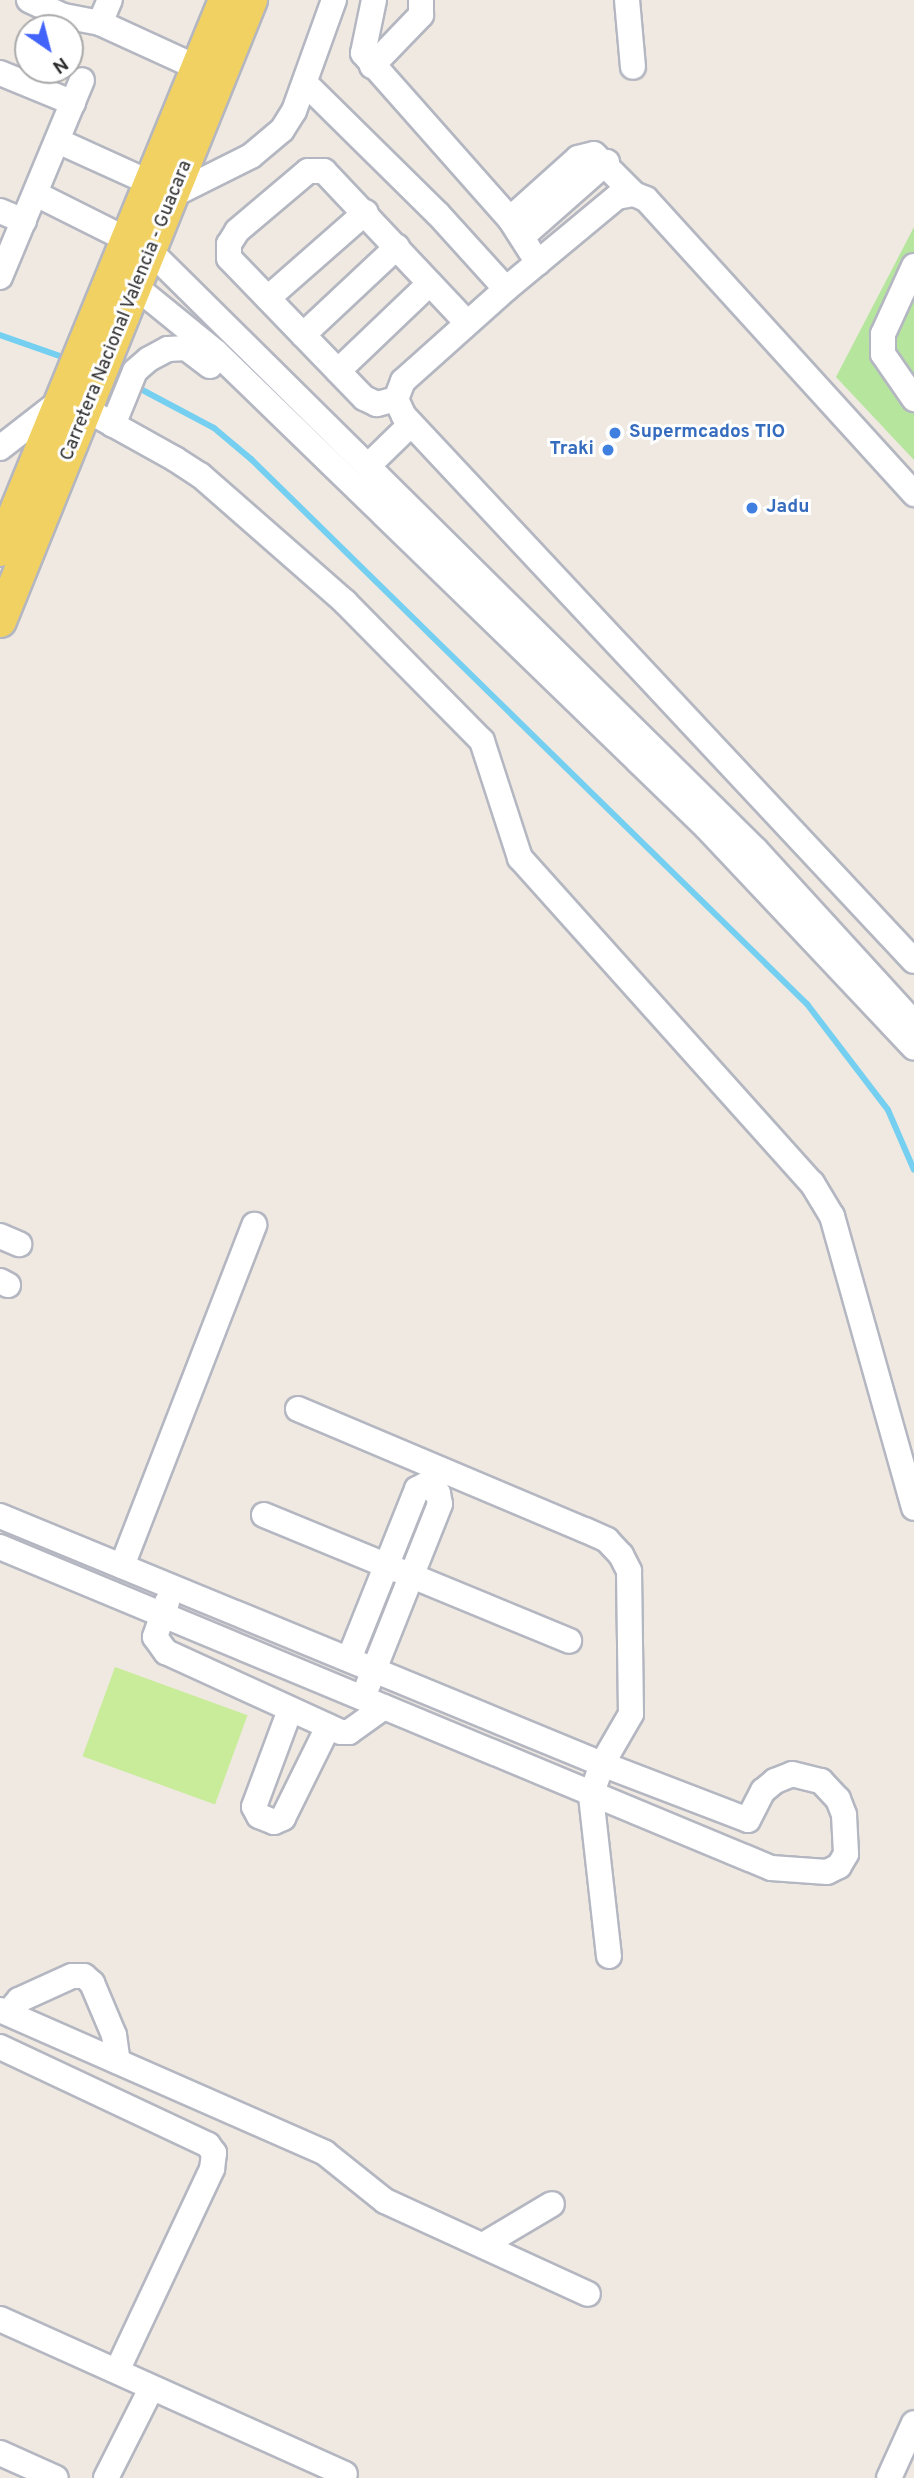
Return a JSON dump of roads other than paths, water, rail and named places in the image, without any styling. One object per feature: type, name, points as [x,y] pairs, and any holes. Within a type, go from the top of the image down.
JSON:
[{"type":"main road","name":"Carretera Nacional Valencia - Guacara","points":[[163,188],[196,68],[225,0]]},
{"type":"main road","name":"Carretera Nacional Valencia - Guacara","points":[[0,550],[97,386],[139,244],[251,0]]},
{"type":"main road","name":"Carretera Nacional Valencia - Guacara","points":[[0,621],[136,287],[139,244]]},
{"type":"street","points":[[29,0],[64,16],[100,23],[196,68]]},
{"type":"street","points":[[100,23],[110,0]]},
{"type":"street","points":[[58,141],[163,188],[251,156],[282,130],[306,84],[334,0]]},
{"type":"street","points":[[374,0],[363,53],[517,228],[538,263]]},
{"type":"street","points":[[372,66],[421,15],[421,0]]},
{"type":"street","points":[[627,0],[633,68]]},
{"type":"street","points":[[0,73],[73,103]]},
{"type":"street","points":[[0,277],[80,84]]},
{"type":"street","points":[[306,84],[438,214],[506,289]]},
{"type":"street","points":[[517,228],[607,162],[634,194],[657,209],[914,494]]},
{"type":"street","points":[[396,399],[377,404],[364,398],[229,258],[229,244],[237,231],[308,171],[324,171],[335,178],[467,323]]},
{"type":"street","points":[[36,194],[139,244],[231,335],[370,464],[756,850],[914,1023]]},
{"type":"street","points":[[396,399],[403,381],[506,289],[599,209],[617,197],[634,194]]},
{"type":"street","points":[[0,211],[24,221]]},
{"type":"street","points":[[268,298],[366,212]]},
{"type":"street","points":[[303,335],[397,247]]},
{"type":"street","points":[[914,266],[883,334],[883,354],[914,399]]},
{"type":"street","points":[[338,372],[430,283]]},
{"type":"street","points":[[136,287],[239,374],[706,827],[914,1048]]},
{"type":"street","points":[[0,448],[97,386],[168,349],[186,348],[213,368],[239,374]]},
{"type":"street","points":[[97,386],[345,602],[472,730],[487,752],[520,858],[813,1183],[832,1216],[914,1508]]},
{"type":"street","points":[[396,399],[411,424],[914,961]]},
{"type":"street","points":[[370,464],[411,424]]},
{"type":"street","points":[[122,1566],[254,1225]]},
{"type":"street","points":[[298,1409],[585,1530],[607,1540],[621,1555],[629,1571],[632,1704],[629,1722],[602,1764],[591,1796],[609,1956]]},
{"type":"street","points":[[173,1589],[160,1615],[155,1637],[158,1646],[290,1710],[328,1727],[349,1732],[373,1703],[374,1670],[441,1498],[425,1485],[419,1485],[349,1659]]},
{"type":"street","points":[[264,1515],[569,1641]]},
{"type":"street","points":[[0,1516],[602,1764],[748,1819],[763,1791],[775,1781],[792,1774],[810,1776],[821,1781],[838,1799],[844,1815],[846,1854],[839,1866],[827,1872],[771,1868],[591,1796],[0,1547]]},
{"type":"street","points":[[290,1710],[258,1793],[254,1807],[259,1816],[274,1822],[283,1818],[328,1727]]},
{"type":"street","points":[[118,2062],[114,2035],[92,1983],[84,1976],[72,1976],[19,2000],[4,2012],[325,2153],[377,2196],[588,2294]]},
{"type":"street","points":[[0,2047],[208,2146],[214,2152],[212,2169],[117,2371]]},
{"type":"street","points":[[483,2245],[552,2204]]},
{"type":"street","points":[[0,2319],[345,2474]]},
{"type":"street","points":[[106,2478],[151,2389]]},
{"type":"street","points":[[890,2478],[914,2423]]},
{"type":"street","points":[[0,2453],[56,2478]]},
{"type":"waterway","points":[[0,335],[68,359]]},
{"type":"waterway","points":[[133,385],[214,428],[251,459],[807,1004],[888,1110],[914,1170]]},
{"type":"place","name":"Supermcados TIO","points":[[615,433]]},
{"type":"place","name":"Traki","points":[[608,450]]},
{"type":"place","name":"Jadu","points":[[752,508]]}]
